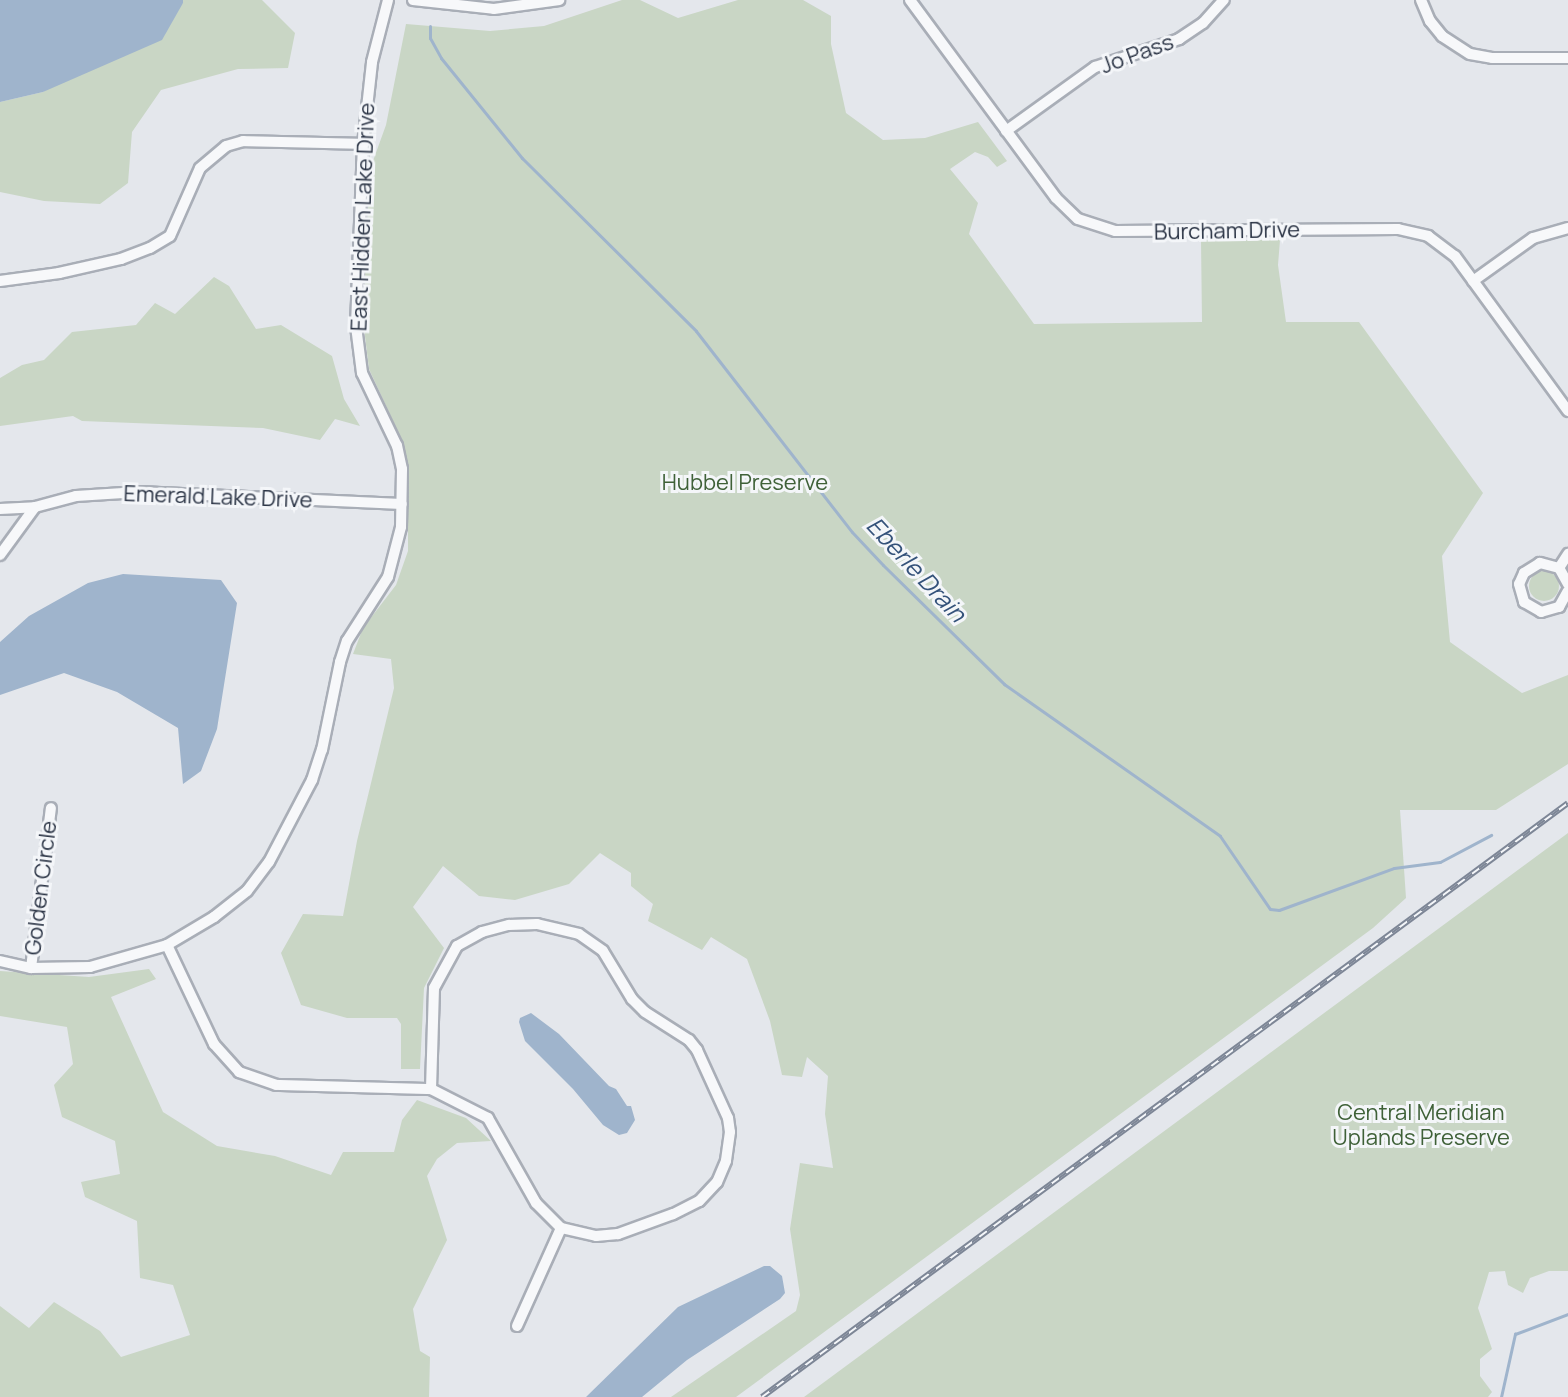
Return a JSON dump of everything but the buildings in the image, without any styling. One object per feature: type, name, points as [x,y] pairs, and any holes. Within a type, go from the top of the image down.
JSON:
[{"type":"street","name":"East Hidden Lake Drive","points":[[0,961],[31,968],[90,967],[167,945],[214,917],[247,891],[300,809],[322,750],[347,641],[377,597],[397,551],[402,469],[397,446],[370,394],[359,353],[356,326],[363,144],[372,62],[388,0]]},
{"type":"street","points":[[413,0],[494,9],[559,0]]},
{"type":"street","name":"Burcham Drive","points":[[910,0],[1062,206],[1096,228],[1125,232],[1409,230],[1428,236],[1447,248],[1568,411]]},
{"type":"street","name":"Jo Pass","points":[[1006,131],[1095,67],[1123,55],[1166,45],[1191,32],[1224,0]]},
{"type":"street","points":[[1421,0],[1430,21],[1442,36],[1470,54],[1492,58],[1568,58]]},
{"type":"street","points":[[0,281],[59,273],[121,259],[160,242],[170,236],[179,221],[200,168],[226,146],[256,141],[363,144]]},
{"type":"street","points":[[1473,281],[1533,238],[1568,228]]},
{"type":"street","name":"Emerald Lake Drive","points":[[0,509],[35,507],[76,496],[139,492],[402,504]]},
{"type":"street","points":[[0,555],[35,507]]},
{"type":"street","points":[[1559,568],[1568,554]]},
{"type":"street","points":[[1568,584],[1559,568],[1547,563],[1529,568],[1519,584],[1521,597],[1529,607],[1547,612],[1559,607],[1568,591]]},
{"type":"street","name":"Golden Circle","points":[[31,968],[51,808]]},
{"type":"street","points":[[167,945],[214,1044],[239,1072],[276,1085],[309,1088],[431,1089],[488,1118],[536,1203],[561,1228],[596,1236],[618,1234],[699,1201],[717,1182],[726,1161],[730,1132],[728,1118],[706,1065],[689,1040],[645,1012],[632,999],[603,951],[590,940],[566,929],[537,924],[509,925],[482,932],[457,946],[442,969],[431,1007],[431,1089]]},
{"type":"street","points":[[517,1326],[561,1228]]},
{"type":"green space","points":[[183,0],[262,0],[295,33],[288,68],[238,69],[161,90],[132,132],[128,183],[100,204],[44,201],[0,192],[0,102],[43,92],[183,3]]},
{"type":"green space","name":"Hubbel Preserve","points":[[622,0],[640,0],[678,18],[738,0],[803,0],[831,16],[831,44],[846,113],[883,140],[925,138],[978,122],[1007,161],[997,167],[988,157],[975,152],[950,169],[978,203],[969,234],[1034,324],[1202,322],[1201,240],[1280,240],[1278,265],[1286,322],[1359,322],[1483,493],[1442,556],[1450,642],[1522,693],[1568,675],[1568,764],[1496,810],[1400,810],[1406,898],[1373,928],[736,1397],[671,1397],[796,1311],[800,1295],[790,1229],[800,1163],[833,1168],[825,1114],[828,1076],[807,1057],[802,1077],[782,1075],[770,1021],[747,959],[711,937],[702,950],[648,921],[653,904],[631,886],[631,873],[600,853],[569,884],[515,900],[479,896],[443,866],[413,907],[444,948],[424,988],[420,1069],[401,1069],[401,1024],[397,1018],[347,1018],[301,1005],[281,953],[303,914],[343,916],[357,841],[394,688],[391,659],[353,654],[363,628],[396,585],[408,551],[408,466],[399,434],[369,369],[363,320],[369,172],[386,125],[406,24],[490,31],[544,26]]},
{"type":"green space","points":[[214,277],[229,286],[256,329],[281,325],[332,356],[344,399],[360,426],[335,419],[320,440],[263,428],[82,421],[73,416],[0,426],[0,378],[22,365],[44,360],[72,332],[136,325],[155,303],[175,314]]},
{"type":"green space","points":[[1544,571],[1555,575],[1559,586],[1555,597],[1544,601],[1533,597],[1529,586],[1533,575]]},
{"type":"green space","name":"Central Meridian Uplands Preserve","points":[[1568,833],[1568,1271],[1549,1271],[1530,1278],[1523,1293],[1508,1285],[1505,1271],[1489,1272],[1478,1308],[1492,1349],[1480,1359],[1480,1376],[1492,1392],[1488,1397],[804,1397]]},
{"type":"green space","points":[[149,969],[156,979],[111,997],[163,1112],[217,1146],[275,1156],[331,1175],[343,1152],[394,1152],[402,1120],[417,1100],[466,1118],[491,1141],[457,1143],[437,1159],[427,1176],[447,1240],[413,1309],[420,1351],[430,1357],[429,1397],[0,1397],[0,1306],[29,1328],[54,1302],[100,1331],[121,1357],[190,1335],[173,1285],[140,1278],[137,1221],[85,1197],[81,1182],[120,1174],[115,1141],[62,1117],[54,1085],[73,1064],[67,1027],[0,1016],[0,971],[89,977]]},
{"type":"water","points":[[0,0],[183,0],[183,3],[162,40],[43,92],[0,102]]},
{"type":"water","points":[[123,574],[221,580],[237,603],[217,729],[201,771],[183,784],[178,728],[117,692],[64,673],[0,695],[0,642],[29,616],[88,583]]},
{"type":"water","points":[[531,1013],[559,1034],[609,1086],[616,1089],[627,1106],[631,1106],[635,1120],[627,1133],[619,1135],[603,1125],[573,1089],[525,1041],[519,1022],[520,1018]]},
{"type":"water","points":[[764,1266],[770,1266],[782,1276],[785,1293],[780,1299],[687,1360],[642,1397],[586,1397],[678,1307]]},
{"type":"waterway","name":"Eberle Drain","points":[[430,26],[430,38],[441,58],[522,158],[696,331],[852,532],[883,565],[1004,684],[1220,836],[1270,909],[1279,910],[1394,868],[1440,862],[1491,835]]},
{"type":"waterway","points":[[1501,1397],[1515,1334],[1568,1314]]},
{"type":"railway","points":[[762,1397],[1568,803]]}]
